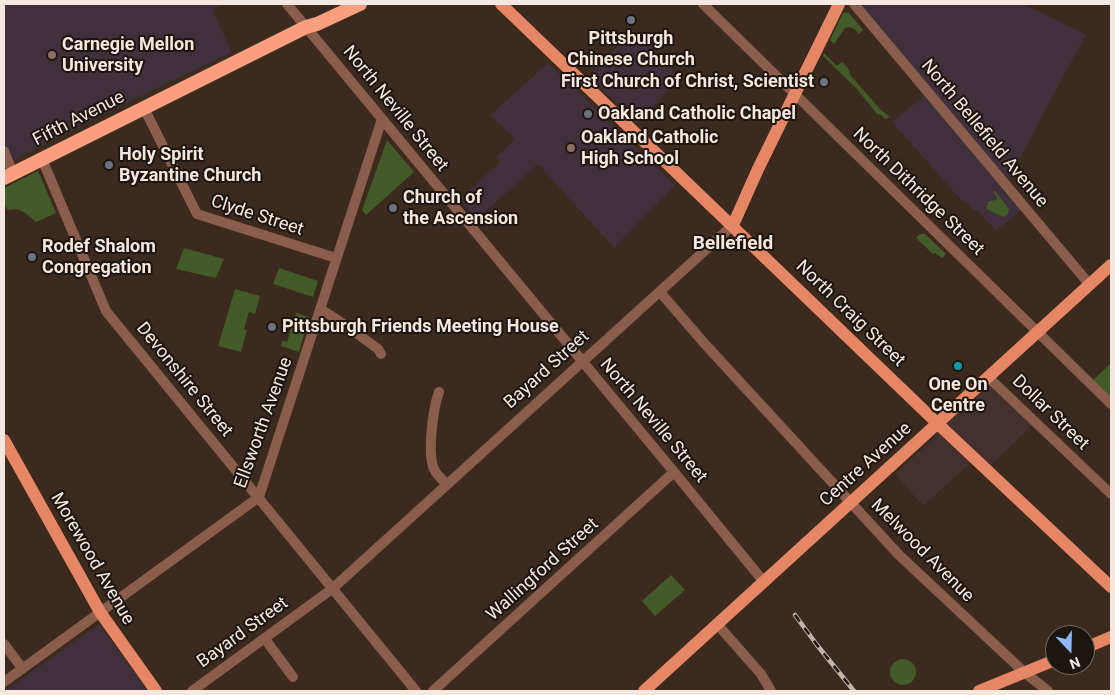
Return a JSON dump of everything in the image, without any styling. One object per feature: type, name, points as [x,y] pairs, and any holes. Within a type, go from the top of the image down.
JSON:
[{"type":"highway","name":"Fifth Avenue","points":[[8,176],[306,27],[317,24],[360,4]]},
{"type":"main road","name":"North Craig Street","points":[[501,4],[1111,587]]},
{"type":"main road","name":"Bayard Street","points":[[733,225],[758,169],[839,4]]},
{"type":"main road","name":"Centre Avenue","points":[[644,691],[1111,265]]},
{"type":"main road","name":"Morewood Avenue","points":[[4,440],[100,612],[156,691]]},
{"type":"main road","points":[[1095,644],[1111,637]]},
{"type":"main road","points":[[979,691],[1045,664]]},
{"type":"street","name":"North Neville Street","points":[[287,4],[764,582]]},
{"type":"street","name":"North Dithridge Street","points":[[703,4],[1111,404]]},
{"type":"street","name":"North Bellefield Avenue","points":[[854,4],[1090,285]]},
{"type":"street","name":"Clyde Street","points":[[144,108],[197,214],[336,258]]},
{"type":"street","name":"Ellsworth Avenue","points":[[4,682],[259,497],[382,119]]},
{"type":"street","points":[[4,151],[8,176]]},
{"type":"street","name":"Devonshire Street","points":[[42,159],[106,311],[416,691]]},
{"type":"street","name":"Bayard Street","points":[[192,691],[332,589],[733,225]]},
{"type":"street","name":"Melwood Avenue","points":[[660,292],[704,343],[899,555],[1024,672],[1048,691]]},
{"type":"street","points":[[320,309],[343,322],[348,328],[378,349],[381,354]]},
{"type":"street","name":"Dollar Street","points":[[988,377],[1111,494]]},
{"type":"street","points":[[439,392],[434,411],[431,456],[433,468],[438,476],[447,484]]},
{"type":"street","name":"Wallingford Street","points":[[433,691],[674,472]]},
{"type":"street","points":[[717,624],[761,674],[770,691]]},
{"type":"street","points":[[265,639],[293,678]]},
{"type":"street","points":[[4,644],[22,668]]},
{"type":"shaded area","points":[[4,4],[223,4],[212,10],[232,52],[4,165]]},
{"type":"shaded area","points":[[854,4],[1022,4],[1086,34],[1006,184],[1025,207],[996,231],[977,210],[974,211],[964,200],[962,201],[892,122],[928,93]]},
{"type":"shaded area","points":[[631,32],[680,78],[637,123],[589,76]]},
{"type":"shaded area","name":"Oakland Catholic High School","points":[[548,63],[675,185],[614,248],[538,164],[476,220],[460,199],[500,162],[496,157],[515,139],[490,115]]},
{"type":"shaded area","points":[[988,377],[1036,422],[987,469],[975,459],[923,506],[895,474],[935,437],[937,423]]},
{"type":"shaded area","points":[[99,624],[148,691],[5,691]]},
{"type":"green space","points":[[848,12],[863,30],[859,34],[853,28],[845,28],[834,44],[830,40],[843,13]]},
{"type":"green space","points":[[824,53],[837,66],[842,62],[848,68],[851,76],[881,110],[890,117],[885,119],[877,114],[856,88],[823,56]]},
{"type":"green space","points":[[387,140],[414,172],[366,215],[362,210]]},
{"type":"green space","points":[[38,171],[56,213],[36,222],[20,210],[8,210],[4,205],[4,188]]},
{"type":"green space","points":[[995,191],[1009,209],[1008,214],[1004,217],[988,210],[986,207],[989,201],[997,200],[993,192]]},
{"type":"green space","points":[[920,234],[925,234],[946,254],[942,258],[935,253],[933,254],[916,238]]},
{"type":"green space","points":[[184,248],[224,259],[216,278],[176,269]]},
{"type":"green space","points":[[279,268],[318,281],[313,297],[273,284]]},
{"type":"green space","points":[[235,289],[260,296],[255,314],[249,312],[244,329],[247,330],[241,352],[218,346]]},
{"type":"green space","points":[[296,313],[309,317],[299,352],[281,346],[282,341],[287,342]]},
{"type":"green space","points":[[1111,363],[1111,395],[1107,399],[1090,383]]},
{"type":"green space","points":[[671,575],[685,590],[655,616],[642,601]]},
{"type":"green space","points":[[903,659],[912,663],[916,672],[912,681],[903,685],[894,681],[890,672],[894,663]]},
{"type":"railway","points":[[795,615],[854,691]]},
{"type":"place","name":"Pittsburgh Chinese Church","points":[[631,20]]},
{"type":"place","name":"Carnegie Mellon University","points":[[52,55]]},
{"type":"place","name":"First Church of Christ, Scientist","points":[[824,82]]},
{"type":"place","name":"Oakland Catholic Chapel","points":[[588,114]]},
{"type":"place","name":"Oakland Catholic High School","points":[[571,148]]},
{"type":"place","name":"Holy Spirit Byzantine Church","points":[[109,165]]},
{"type":"place","name":"Church of the Ascension","points":[[393,208]]},
{"type":"place","name":"Rodef Shalom Congregation","points":[[32,257]]},
{"type":"place","name":"Pittsburgh Friends Meeting House","points":[[272,327]]},
{"type":"place","name":"One On Centre","points":[[958,366]]},
{"type":"district","name":"Bellefield","points":[[733,244]]}]
